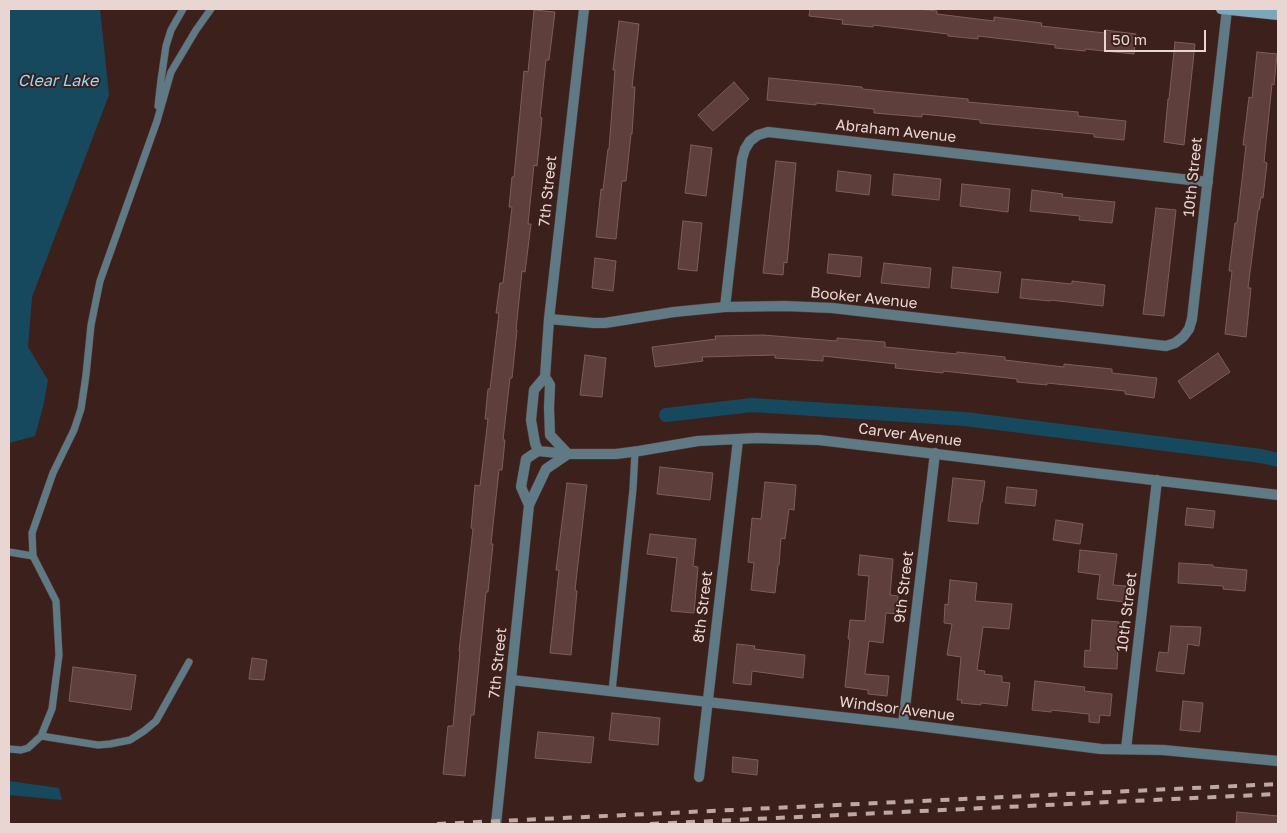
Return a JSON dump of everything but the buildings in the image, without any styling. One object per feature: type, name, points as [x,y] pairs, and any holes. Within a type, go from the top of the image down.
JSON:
[{"type":"main road","points":[[1221,9],[1278,15]]},
{"type":"street","name":"7th Street","points":[[496,824],[529,505],[546,468],[568,454],[550,435],[550,385],[545,377],[549,318],[584,9]]},
{"type":"street","name":"10th Street","points":[[1175,343],[1189,329],[1192,319],[1227,9]]},
{"type":"street","name":"Abraham Avenue","points":[[725,307],[742,159],[750,141],[758,135],[768,132],[1208,182]]},
{"type":"street","name":"Booker Avenue","points":[[549,318],[605,323],[674,312],[725,307],[784,306],[832,308],[1166,346],[1175,343]]},
{"type":"street","name":"7th Street","points":[[529,505],[521,488],[526,459],[538,451],[531,420],[534,390],[545,377]]},
{"type":"street","name":"Carver Avenue","points":[[538,451],[568,454],[616,454],[698,441],[757,438],[820,440],[1278,495]]},
{"type":"street","name":"8th Street","points":[[699,777],[738,440]]},
{"type":"street","name":"9th Street","points":[[903,724],[935,453]]},
{"type":"street","name":"10th Street","points":[[1126,749],[1158,480]]},
{"type":"street","name":"Windsor Avenue","points":[[512,680],[903,724],[1101,749],[1162,750],[1278,761]]},
{"type":"lane","points":[[157,121],[166,46],[171,30],[183,9]]},
{"type":"lane","points":[[9,749],[21,750],[28,748],[41,736],[52,709],[59,655],[56,601],[33,556],[32,533],[53,473],[74,430],[81,409],[90,325],[100,281],[157,121],[172,72],[196,30],[211,9]]},
{"type":"lane","points":[[612,692],[635,452]]},
{"type":"lane","points":[[9,552],[33,556]]},
{"type":"lane","points":[[41,736],[98,745],[130,740],[156,721],[189,662]]},
{"type":"water","name":"Clear Lake","points":[[9,9],[100,9],[109,95],[32,297],[28,347],[48,380],[35,436],[9,443]]},
{"type":"water","points":[[9,781],[59,788],[62,800],[9,795]]},
{"type":"waterway","points":[[666,415],[752,405],[965,419],[1261,456],[1278,460]]},
{"type":"railway","points":[[437,824],[1278,784]]},
{"type":"railway","points":[[650,824],[1278,794]]}]
